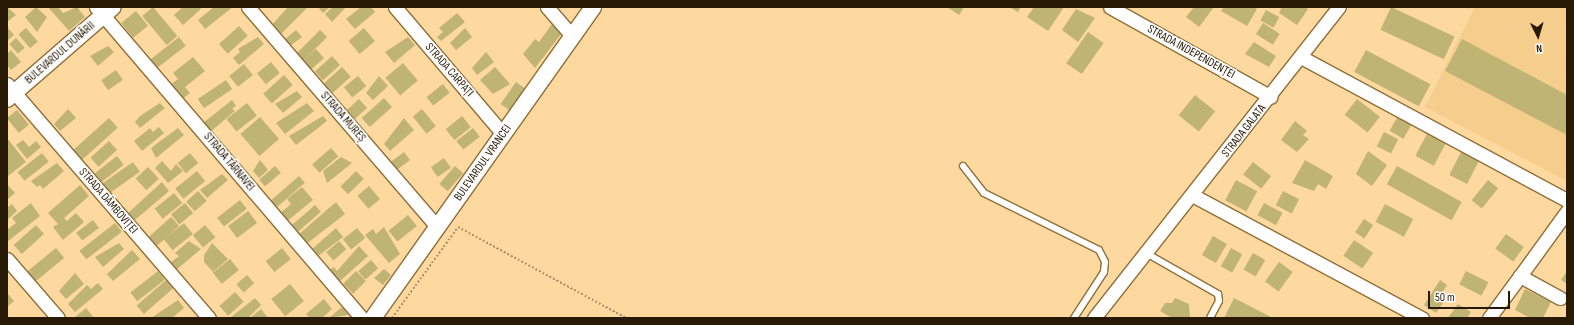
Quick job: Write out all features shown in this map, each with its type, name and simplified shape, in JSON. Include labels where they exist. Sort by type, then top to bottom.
[{"type":"street","name":"STRADA MUREȘ","points":[[248,7],[438,227]]},
{"type":"street","name":"STRADA CARPAȚI","points":[[395,7],[503,134]]},
{"type":"street","points":[[547,7],[572,36]]},
{"type":"street","name":"BULEVARDUL VRANCEI","points":[[373,318],[593,7]]},
{"type":"street","name":"STRADA INDEPENDENȚEI","points":[[1110,7],[1271,97]]},
{"type":"street","name":"STRADA GALATA","points":[[1094,318],[1146,252],[1194,196],[1339,7]]},
{"type":"street","name":"BULEVARDUL DUNĂRII","points":[[9,92],[104,10]]},
{"type":"street","name":"STRADA TÂRNAVEI","points":[[104,10],[362,318]]},
{"type":"street","points":[[1301,57],[1567,200]]},
{"type":"street","name":"STRADA DÂMBOVIȚEI","points":[[9,92],[208,318]]},
{"type":"street","points":[[1194,196],[1422,318]]},
{"type":"street","points":[[1489,318],[1567,211]]},
{"type":"street","points":[[7,259],[58,318]]},
{"type":"street","points":[[1520,276],[1560,298]]},
{"type":"lane","points":[[963,166],[984,193],[1099,250],[1105,262],[1104,272],[1074,318]]},
{"type":"lane","points":[[1146,252],[1218,294],[1220,301],[1210,318]]},
{"type":"path","points":[[392,318],[458,227],[626,318]]},
{"type":"shaded area","points":[[1475,7],[1567,7],[1567,181],[1425,107]]},
{"type":"building","points":[[7,7],[16,15],[7,22]]},
{"type":"building","points":[[36,7],[47,17],[37,32],[25,17]]},
{"type":"building","points":[[48,7],[58,7],[63,13],[77,7],[85,17],[69,31]]},
{"type":"building","points":[[153,7],[177,36],[167,45],[142,16]]},
{"type":"building","points":[[183,7],[199,7],[201,9],[183,25],[174,15]]},
{"type":"building","points":[[214,7],[233,7],[205,29],[198,20]]},
{"type":"building","points":[[288,7],[308,7],[278,37],[270,27]]},
{"type":"building","points":[[318,7],[330,7],[323,13]]},
{"type":"building","points":[[333,7],[346,7],[332,22],[325,14]]},
{"type":"building","points":[[361,7],[371,7],[375,12],[355,29],[346,19]]},
{"type":"building","points":[[947,7],[964,7],[959,15]]},
{"type":"building","points":[[1009,7],[1021,7],[1018,12]]},
{"type":"building","points":[[1034,7],[1064,7],[1048,31],[1027,17]]},
{"type":"building","points":[[1194,7],[1214,7],[1199,27],[1186,17]]},
{"type":"building","points":[[1224,7],[1253,7],[1257,9],[1247,26],[1221,11]]},
{"type":"building","points":[[1282,7],[1305,7],[1308,9],[1297,25],[1279,13]]},
{"type":"building","points":[[1391,7],[1454,37],[1444,59],[1380,30]]},
{"type":"building","points":[[1076,9],[1095,18],[1078,42],[1062,30]]},
{"type":"building","points":[[1266,10],[1279,17],[1274,28],[1260,21]]},
{"type":"building","points":[[136,11],[148,26],[133,38],[121,23]]},
{"type":"building","points":[[457,13],[465,22],[441,41],[437,37],[443,32],[439,28]]},
{"type":"building","points":[[1263,23],[1280,34],[1273,45],[1256,34]]},
{"type":"building","points":[[552,24],[562,33],[535,68],[523,54],[535,39],[539,42]]},
{"type":"building","points":[[239,26],[248,36],[228,54],[219,44]]},
{"type":"building","points":[[7,27],[14,35],[7,41]]},
{"type":"building","points":[[26,28],[38,42],[30,48],[18,35]]},
{"type":"building","points":[[364,28],[375,41],[360,54],[349,41]]},
{"type":"building","points":[[465,28],[472,37],[456,50],[450,43]]},
{"type":"building","points":[[296,30],[302,37],[290,46],[284,40]]},
{"type":"building","points":[[320,30],[327,37],[304,60],[297,53]]},
{"type":"building","points":[[1088,32],[1104,43],[1082,74],[1066,63]]},
{"type":"building","points":[[179,37],[186,46],[157,68],[151,59]]},
{"type":"building","points":[[258,37],[264,44],[239,65],[233,58],[240,52],[238,49]]},
{"type":"building","points":[[408,37],[415,45],[394,63],[385,52]]},
{"type":"building","points":[[16,38],[25,48],[18,54],[9,44]]},
{"type":"building","points":[[1462,39],[1567,95],[1567,135],[1445,71]]},
{"type":"building","points":[[1254,42],[1276,56],[1269,67],[1245,54]]},
{"type":"building","points":[[108,46],[114,52],[98,66],[90,56]]},
{"type":"building","points":[[316,49],[324,58],[309,71],[301,62]]},
{"type":"building","points":[[11,50],[21,62],[11,70],[7,65],[7,54]]},
{"type":"building","points":[[1366,50],[1430,84],[1419,106],[1354,72]]},
{"type":"building","points":[[486,52],[494,62],[477,75],[472,68]]},
{"type":"building","points":[[332,56],[340,65],[323,80],[315,71]]},
{"type":"building","points":[[193,57],[205,71],[185,87],[190,93],[181,100],[169,86],[178,79],[173,73]]},
{"type":"building","points":[[271,62],[280,73],[266,84],[257,73]]},
{"type":"building","points":[[403,63],[418,81],[400,95],[385,78]]},
{"type":"building","points":[[244,64],[253,75],[238,87],[229,76]]},
{"type":"building","points":[[342,67],[351,77],[331,94],[323,84]]},
{"type":"building","points":[[495,67],[510,84],[493,94],[480,80]]},
{"type":"building","points":[[116,70],[123,80],[108,90],[101,80]]},
{"type":"building","points":[[284,75],[293,85],[272,103],[263,94]]},
{"type":"building","points":[[358,76],[366,86],[352,97],[344,87]]},
{"type":"building","points":[[379,76],[388,86],[373,100],[366,93]]},
{"type":"building","points":[[226,80],[232,89],[204,108],[198,99]]},
{"type":"building","points":[[516,82],[526,89],[510,111],[501,104]]},
{"type":"building","points":[[443,84],[450,93],[433,106],[426,97]]},
{"type":"building","points":[[297,91],[302,97],[283,113],[275,104]]},
{"type":"building","points":[[1195,95],[1215,111],[1199,132],[1179,115]]},
{"type":"building","points":[[384,98],[392,107],[370,127],[362,118]]},
{"type":"building","points":[[359,99],[367,108],[354,119],[346,110]]},
{"type":"building","points":[[1357,99],[1380,117],[1368,133],[1345,115]]},
{"type":"building","points":[[232,100],[236,106],[232,109],[235,111],[210,132],[203,123]]},
{"type":"building","points":[[160,103],[165,108],[140,128],[135,122],[140,116]]},
{"type":"building","points":[[247,103],[257,116],[236,132],[227,119]]},
{"type":"building","points":[[307,103],[314,111],[285,134],[276,123]]},
{"type":"building","points":[[68,109],[76,118],[60,131],[54,124]]},
{"type":"building","points":[[422,109],[436,126],[427,134],[413,117]]},
{"type":"building","points":[[17,110],[29,125],[19,133],[7,118]]},
{"type":"building","points":[[323,116],[327,121],[296,145],[289,136]]},
{"type":"building","points":[[462,116],[471,127],[454,140],[446,129]]},
{"type":"building","points":[[1398,116],[1412,124],[1403,139],[1390,131]]},
{"type":"building","points":[[260,117],[279,139],[259,156],[240,134]]},
{"type":"building","points":[[109,118],[118,128],[82,160],[73,150]]},
{"type":"building","points":[[404,118],[414,130],[390,151],[384,144]]},
{"type":"building","points":[[1295,121],[1307,131],[1303,135],[1309,139],[1297,152],[1281,140]]},
{"type":"building","points":[[159,127],[164,133],[142,151],[134,141],[150,128],[153,132]]},
{"type":"building","points":[[178,128],[184,135],[156,158],[151,148]]},
{"type":"building","points":[[473,128],[480,137],[463,150],[456,141]]},
{"type":"building","points":[[1384,132],[1398,139],[1391,154],[1377,146]]},
{"type":"building","points":[[1428,132],[1447,142],[1434,166],[1415,156]]},
{"type":"building","points":[[7,138],[26,162],[8,176],[7,175]]},
{"type":"building","points":[[23,140],[29,147],[36,141],[41,147],[27,159],[16,145]]},
{"type":"building","points":[[109,141],[117,150],[98,167],[90,158]]},
{"type":"building","points":[[331,148],[338,156],[319,173],[312,164]]},
{"type":"building","points":[[1462,150],[1480,159],[1467,184],[1449,175]]},
{"type":"building","points":[[1368,151],[1387,165],[1372,186],[1356,174]]},
{"type":"building","points":[[404,152],[410,160],[396,171],[390,163]]},
{"type":"building","points":[[42,153],[49,162],[24,181],[18,172]]},
{"type":"building","points":[[190,153],[198,163],[186,173],[178,163]]},
{"type":"building","points":[[117,156],[124,165],[102,182],[95,173]]},
{"type":"building","points":[[341,157],[352,163],[327,183],[323,171]]},
{"type":"building","points":[[444,158],[451,168],[438,177],[431,167]]},
{"type":"building","points":[[260,160],[268,170],[259,178],[253,171]]},
{"type":"building","points":[[1305,160],[1333,176],[1326,189],[1318,184],[1314,191],[1292,183]]},
{"type":"building","points":[[162,161],[171,171],[176,164],[183,171],[168,183],[155,168]]},
{"type":"building","points":[[133,162],[140,172],[109,194],[102,184]]},
{"type":"building","points":[[1253,162],[1271,176],[1261,189],[1243,175]]},
{"type":"building","points":[[57,163],[64,171],[43,189],[40,185],[37,187],[31,181]]},
{"type":"building","points":[[275,166],[281,173],[265,187],[259,180]]},
{"type":"building","points":[[455,166],[463,173],[448,191],[439,184]]},
{"type":"building","points":[[1397,166],[1462,202],[1452,220],[1387,184]]},
{"type":"building","points":[[148,167],[159,179],[146,190],[136,179]]},
{"type":"building","points":[[197,171],[205,181],[183,199],[175,189]]},
{"type":"building","points":[[356,171],[364,179],[348,194],[340,187]]},
{"type":"building","points":[[222,174],[228,180],[207,198],[200,190]]},
{"type":"building","points":[[299,176],[305,183],[276,208],[270,201]]},
{"type":"building","points":[[1236,180],[1257,191],[1246,212],[1225,200]]},
{"type":"building","points":[[1488,180],[1498,188],[1482,208],[1472,200]]},
{"type":"building","points":[[162,182],[169,191],[135,220],[128,213]]},
{"type":"building","points":[[7,184],[15,193],[7,200]]},
{"type":"building","points":[[80,185],[89,196],[64,218],[67,221],[76,213],[84,222],[63,240],[53,227],[58,224],[48,213]]},
{"type":"building","points":[[369,186],[380,199],[368,209],[358,196]]},
{"type":"building","points":[[302,187],[313,200],[286,222],[279,214],[291,204],[287,199]]},
{"type":"building","points":[[198,191],[207,201],[195,211],[186,202]]},
{"type":"building","points":[[1283,191],[1299,199],[1292,213],[1276,205]]},
{"type":"building","points":[[174,193],[182,203],[163,219],[155,209]]},
{"type":"building","points":[[240,200],[247,209],[224,227],[217,218]]},
{"type":"building","points":[[336,202],[345,214],[305,245],[298,235]]},
{"type":"building","points":[[31,203],[40,216],[7,242],[7,230],[16,223],[12,218]]},
{"type":"building","points":[[185,203],[193,213],[179,224],[171,214]]},
{"type":"building","points":[[1264,203],[1283,213],[1276,225],[1257,215]]},
{"type":"building","points":[[12,204],[17,211],[7,220],[7,208]]},
{"type":"building","points":[[1385,204],[1413,219],[1404,237],[1376,222]]},
{"type":"building","points":[[315,205],[321,212],[297,233],[291,226]]},
{"type":"building","points":[[248,211],[257,223],[237,238],[228,226]]},
{"type":"building","points":[[408,215],[417,226],[397,242],[389,231]]},
{"type":"building","points":[[171,217],[179,226],[157,246],[149,237]]},
{"type":"building","points":[[1364,219],[1373,225],[1364,238],[1355,232]]},
{"type":"building","points":[[93,220],[99,228],[82,241],[76,233]]},
{"type":"building","points":[[115,223],[122,232],[86,259],[80,251]]},
{"type":"building","points":[[184,223],[193,234],[173,250],[164,239]]},
{"type":"building","points":[[36,225],[44,234],[22,254],[14,245]]},
{"type":"building","points":[[205,225],[215,237],[203,248],[193,235]]},
{"type":"building","points":[[384,227],[400,254],[389,263],[365,235],[373,229],[376,234]]},
{"type":"building","points":[[336,228],[343,237],[318,256],[312,249]]},
{"type":"building","points":[[357,228],[365,238],[351,249],[343,239]]},
{"type":"building","points":[[1506,234],[1524,247],[1513,261],[1495,249]]},
{"type":"building","points":[[1213,236],[1227,244],[1216,263],[1202,255]]},
{"type":"building","points":[[1354,240],[1373,253],[1362,269],[1343,256]]},
{"type":"building","points":[[189,241],[201,249],[176,270],[170,263],[179,256],[175,253]]},
{"type":"building","points":[[339,241],[346,249],[333,260],[326,252]]},
{"type":"building","points":[[119,243],[124,249],[103,267],[95,257]]},
{"type":"building","points":[[212,243],[228,259],[213,272],[204,262],[204,255]]},
{"type":"building","points":[[359,246],[368,256],[340,281],[330,270],[334,267],[337,271]]},
{"type":"building","points":[[56,248],[64,258],[35,282],[26,272]]},
{"type":"building","points":[[282,248],[291,259],[274,272],[266,261]]},
{"type":"building","points":[[1231,248],[1242,254],[1232,273],[1221,266]]},
{"type":"building","points":[[132,250],[140,259],[113,281],[107,274]]},
{"type":"building","points":[[1253,253],[1265,260],[1256,276],[1244,269]]},
{"type":"building","points":[[230,259],[239,270],[222,284],[213,273]]},
{"type":"building","points":[[371,260],[378,268],[365,279],[358,271]]},
{"type":"building","points":[[1279,262],[1293,272],[1279,291],[1265,281]]},
{"type":"building","points":[[384,269],[391,275],[383,285],[374,278]]},
{"type":"building","points":[[158,271],[165,280],[137,301],[130,293]]},
{"type":"building","points":[[356,271],[366,281],[353,294],[343,284]]},
{"type":"building","points":[[1466,271],[1488,282],[1481,296],[1459,284]]},
{"type":"building","points":[[1567,271],[1567,284],[1561,280]]},
{"type":"building","points":[[75,273],[84,284],[66,299],[59,291]]},
{"type":"building","points":[[247,275],[254,283],[244,292],[236,284]]},
{"type":"building","points":[[166,280],[173,288],[144,314],[137,306]]},
{"type":"building","points":[[1440,280],[1447,285],[1442,293],[1448,296],[1436,313],[1424,305]]},
{"type":"building","points":[[98,283],[103,289],[75,312],[68,304],[87,285],[91,289]]},
{"type":"building","points":[[290,284],[304,301],[285,316],[271,299]]},
{"type":"building","points":[[1525,289],[1551,302],[1543,318],[1530,318],[1515,310]]},
{"type":"building","points":[[235,292],[244,302],[228,316],[219,306]]},
{"type":"building","points":[[7,293],[14,301],[7,307]]},
{"type":"building","points":[[255,298],[261,305],[248,318],[230,318]]},
{"type":"building","points":[[1175,298],[1189,304],[1190,318],[1172,318],[1160,311],[1165,303],[1172,303]]},
{"type":"building","points":[[1234,298],[1273,318],[1224,318]]},
{"type":"building","points":[[324,299],[332,309],[322,318],[310,318],[306,314]]},
{"type":"building","points":[[178,300],[184,308],[172,318],[151,318]]},
{"type":"building","points":[[1458,304],[1471,312],[1467,318],[1448,318]]},
{"type":"building","points":[[342,307],[349,315],[329,318]]},
{"type":"building","points":[[86,308],[94,318],[75,317]]},
{"type":"building","points":[[261,309],[268,318],[250,318]]}]
